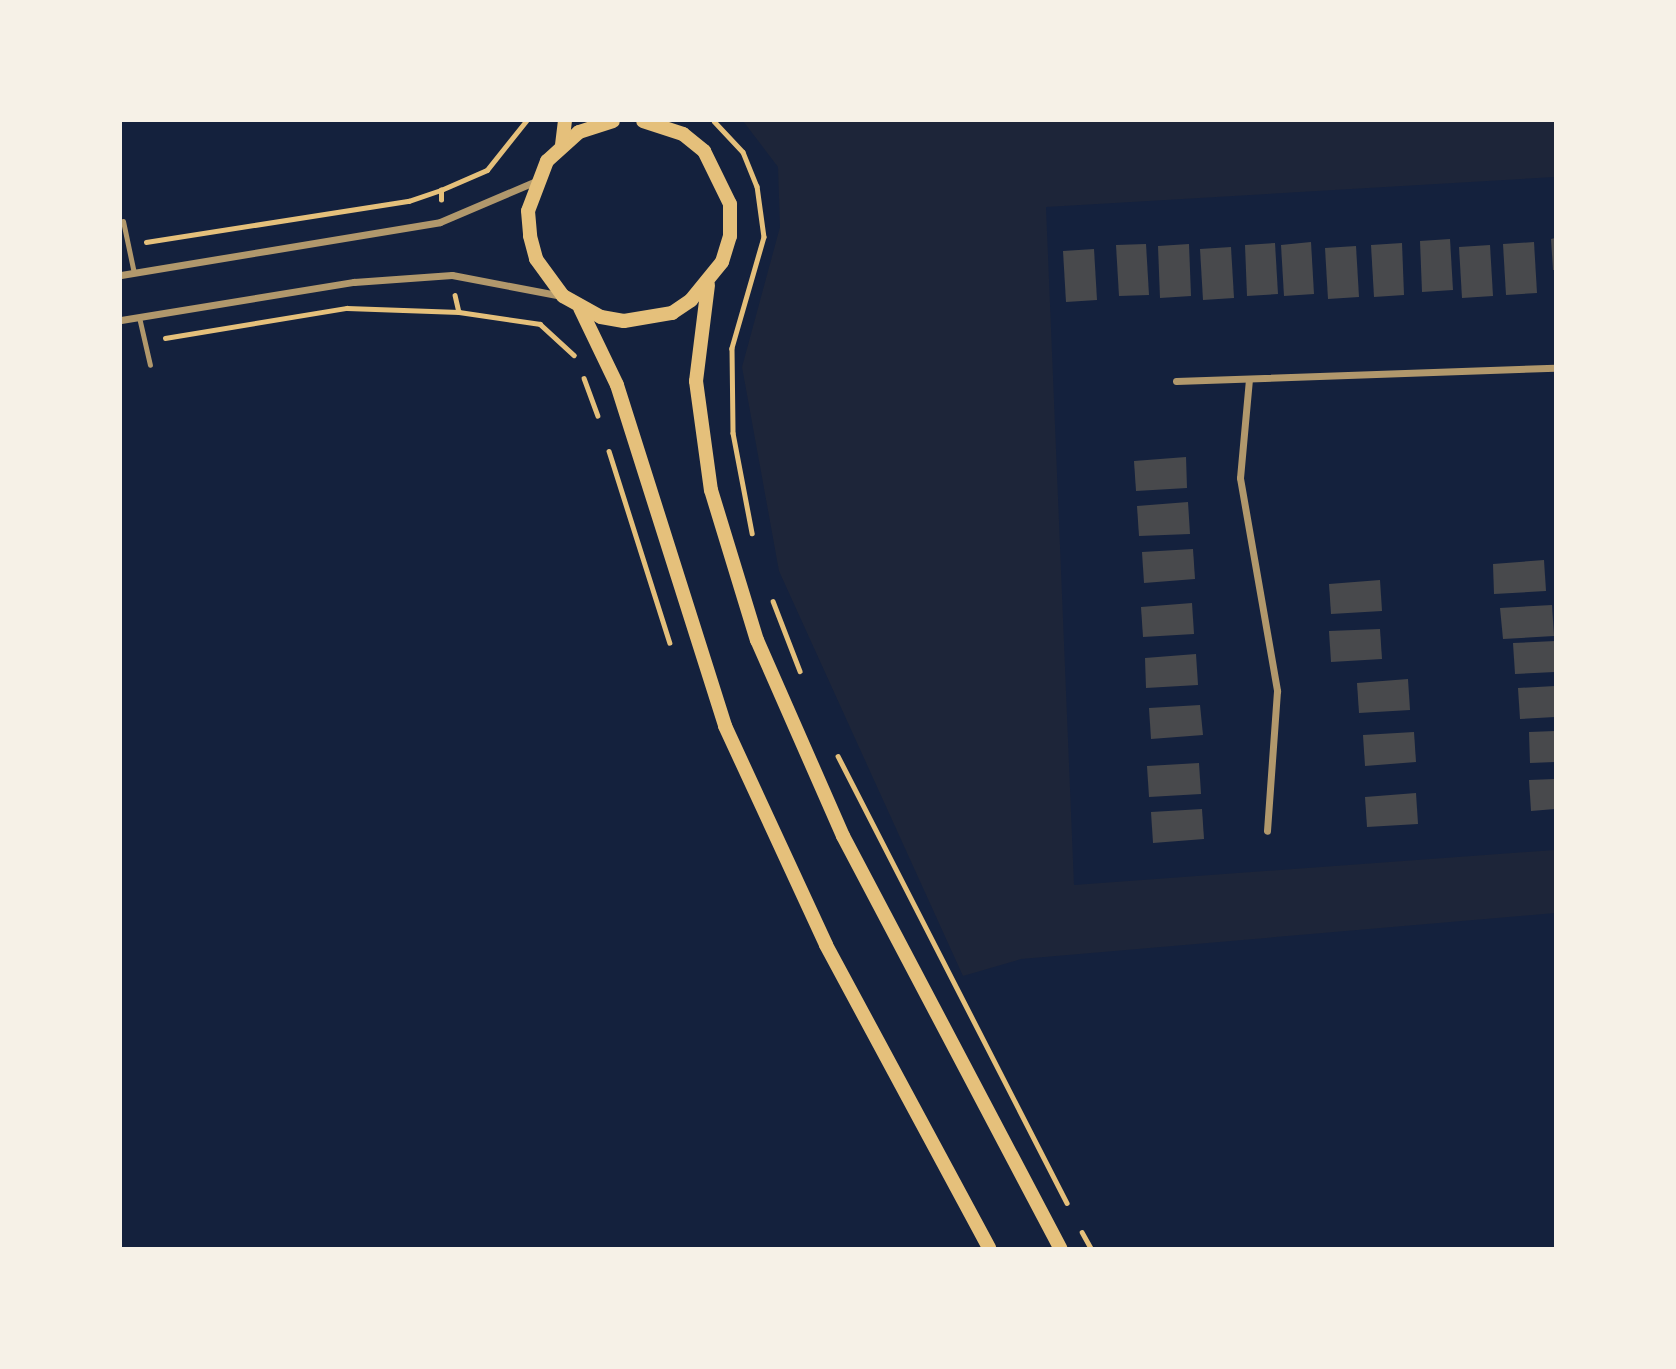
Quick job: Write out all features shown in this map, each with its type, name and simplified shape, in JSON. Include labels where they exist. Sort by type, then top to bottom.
[{"type":"main road","points":[[565,121],[562,145],[536,181],[530,236],[536,259],[563,296],[580,308],[601,317],[648,320],[672,313],[708,285]]},
{"type":"main road","points":[[562,145],[613,121]]},
{"type":"main road","points":[[643,121],[683,134]]},
{"type":"main road","points":[[674,121],[719,173],[730,204],[730,236],[708,285],[696,381],[711,490],[757,640],[843,836],[1059,1248]]},
{"type":"main road","points":[[580,308],[618,385],[725,726],[826,945],[989,1248]]},
{"type":"street","points":[[121,275],[440,222],[536,181]]},
{"type":"street","points":[[121,320],[354,282],[452,275],[563,296]]},
{"type":"street","points":[[1175,381],[1555,368]]},
{"type":"street","points":[[1248,379],[1240,478],[1277,691],[1267,831]]},
{"type":"lane","points":[[123,221],[134,273]]},
{"type":"lane","points":[[139,317],[149,365]]},
{"type":"path","points":[[714,121],[743,152],[757,186],[764,237],[732,348],[733,433],[755,547]]},
{"type":"path","points":[[128,245],[409,201],[441,190]]},
{"type":"path","points":[[145,342],[347,308],[458,312]]},
{"type":"path","points":[[772,597],[805,684]]},
{"type":"path","points":[[832,745],[1072,1211]]},
{"type":"path","points":[[1078,1224],[1091,1248]]},
{"type":"shaded area","points":[[743,121],[1555,121],[1555,177],[1046,207],[1074,885],[1555,850],[1555,913],[1021,959],[963,976],[779,571],[742,367],[780,227],[778,167]]},
{"type":"building","points":[[1555,238],[1555,270],[1553,270],[1551,239]]},
{"type":"building","points":[[1450,239],[1453,290],[1422,292],[1420,241]]},
{"type":"building","points":[[1311,242],[1314,294],[1284,296],[1281,245]]},
{"type":"building","points":[[1534,242],[1537,293],[1506,295],[1503,244]]},
{"type":"building","points":[[1275,243],[1278,294],[1247,296],[1245,245]]},
{"type":"building","points":[[1402,243],[1404,295],[1374,297],[1371,245]]},
{"type":"building","points":[[1146,244],[1149,295],[1119,296],[1116,245]]},
{"type":"building","points":[[1189,244],[1191,296],[1160,298],[1158,246]]},
{"type":"building","points":[[1490,245],[1493,296],[1462,298],[1459,247]]},
{"type":"building","points":[[1356,246],[1359,297],[1328,299],[1325,248]]},
{"type":"building","points":[[1231,247],[1234,298],[1203,300],[1200,249]]},
{"type":"building","points":[[1094,249],[1097,300],[1066,302],[1063,251]]},
{"type":"building","points":[[1186,457],[1187,488],[1136,491],[1134,461]]},
{"type":"building","points":[[1188,502],[1190,534],[1139,536],[1137,506]]},
{"type":"building","points":[[1193,549],[1195,579],[1144,583],[1142,552]]},
{"type":"building","points":[[1544,560],[1546,591],[1494,594],[1493,564]]},
{"type":"building","points":[[1380,580],[1382,611],[1331,614],[1329,584]]},
{"type":"building","points":[[1192,603],[1194,634],[1143,637],[1141,607]]},
{"type":"building","points":[[1552,605],[1554,636],[1503,639],[1500,608]]},
{"type":"building","points":[[1380,629],[1382,659],[1331,662],[1329,631]]},
{"type":"building","points":[[1555,641],[1555,672],[1515,674],[1513,643]]},
{"type":"building","points":[[1196,654],[1198,685],[1146,688],[1145,658]]},
{"type":"building","points":[[1408,679],[1410,710],[1359,713],[1357,683]]},
{"type":"building","points":[[1555,686],[1555,717],[1520,719],[1518,688]]},
{"type":"building","points":[[1200,705],[1203,735],[1151,739],[1149,708]]},
{"type":"building","points":[[1555,731],[1555,762],[1530,763],[1529,732]]},
{"type":"building","points":[[1414,732],[1416,762],[1365,766],[1363,735]]},
{"type":"building","points":[[1199,763],[1201,794],[1149,797],[1147,766]]},
{"type":"building","points":[[1555,779],[1555,809],[1531,811],[1529,780]]},
{"type":"building","points":[[1416,793],[1418,824],[1367,827],[1365,797]]},
{"type":"building","points":[[1202,809],[1204,839],[1153,843],[1151,812]]}]
